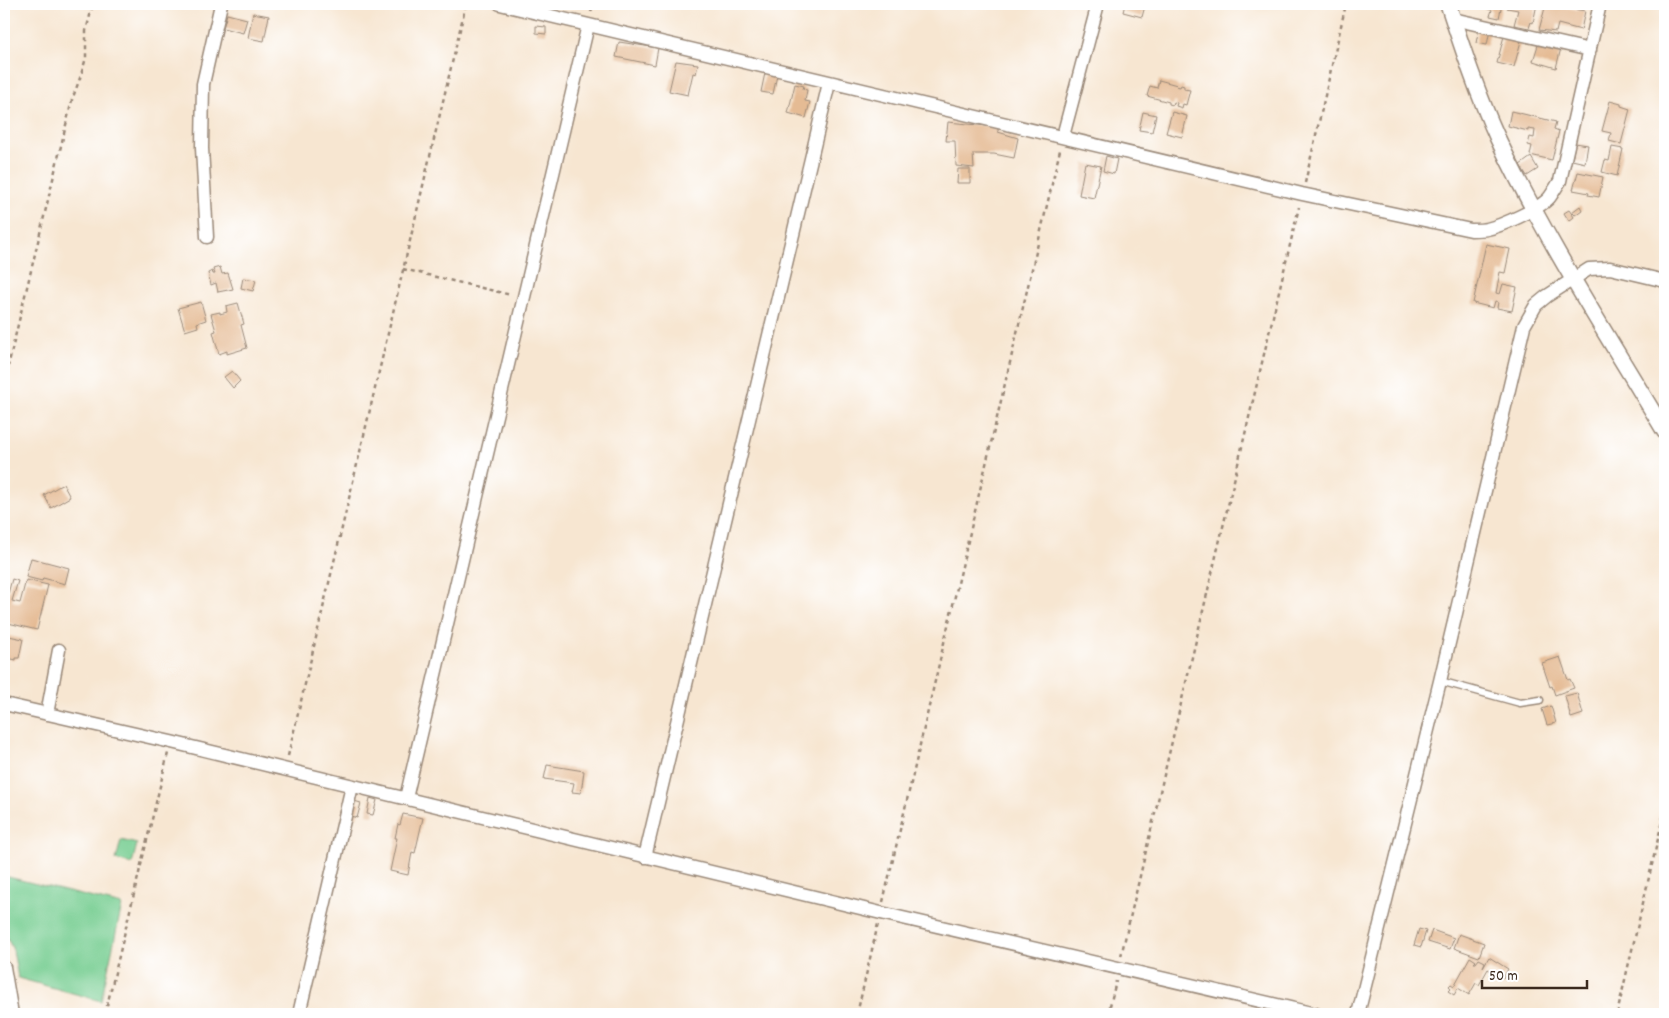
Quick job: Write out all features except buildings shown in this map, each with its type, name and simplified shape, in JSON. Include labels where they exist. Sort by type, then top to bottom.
[{"type":"street","points":[[207,237],[202,148],[204,84],[221,4]]},
{"type":"street","points":[[500,4],[1302,194],[1471,230],[1485,230],[1502,225],[1534,208],[1548,199],[1560,181],[1600,4]]},
{"type":"street","points":[[1063,136],[1098,4]]},
{"type":"street","points":[[1448,4],[1468,68],[1498,138],[1573,278],[1665,432]]},
{"type":"street","points":[[1453,18],[1590,50]]},
{"type":"street","points":[[406,798],[588,25]]},
{"type":"street","points":[[645,857],[829,82]]},
{"type":"street","points":[[1358,1014],[1440,681],[1524,326],[1536,305],[1573,278],[1589,269],[1610,268],[1665,281]]},
{"type":"street","points":[[47,714],[59,650]]},
{"type":"street","points":[[4,704],[406,798],[880,913],[1316,1014]]},
{"type":"street","points":[[299,1014],[352,786]]},
{"type":"street","points":[[4,968],[12,1014]]},
{"type":"lane","points":[[1440,681],[1520,704],[1540,700]]},
{"type":"path","points":[[4,383],[72,100],[86,58],[86,31],[93,4]]},
{"type":"path","points":[[284,770],[466,4]]},
{"type":"path","points":[[1108,1014],[1346,4]]},
{"type":"path","points":[[856,1014],[1063,136]]},
{"type":"path","points":[[403,269],[523,298]]},
{"type":"path","points":[[105,1014],[171,742]]},
{"type":"path","points":[[1617,1014],[1665,809]]},
{"type":"green space","points":[[121,840],[137,844],[132,864],[116,860]]},
{"type":"green space","points":[[4,876],[122,905],[101,1001],[18,978],[13,950],[4,931]]}]
